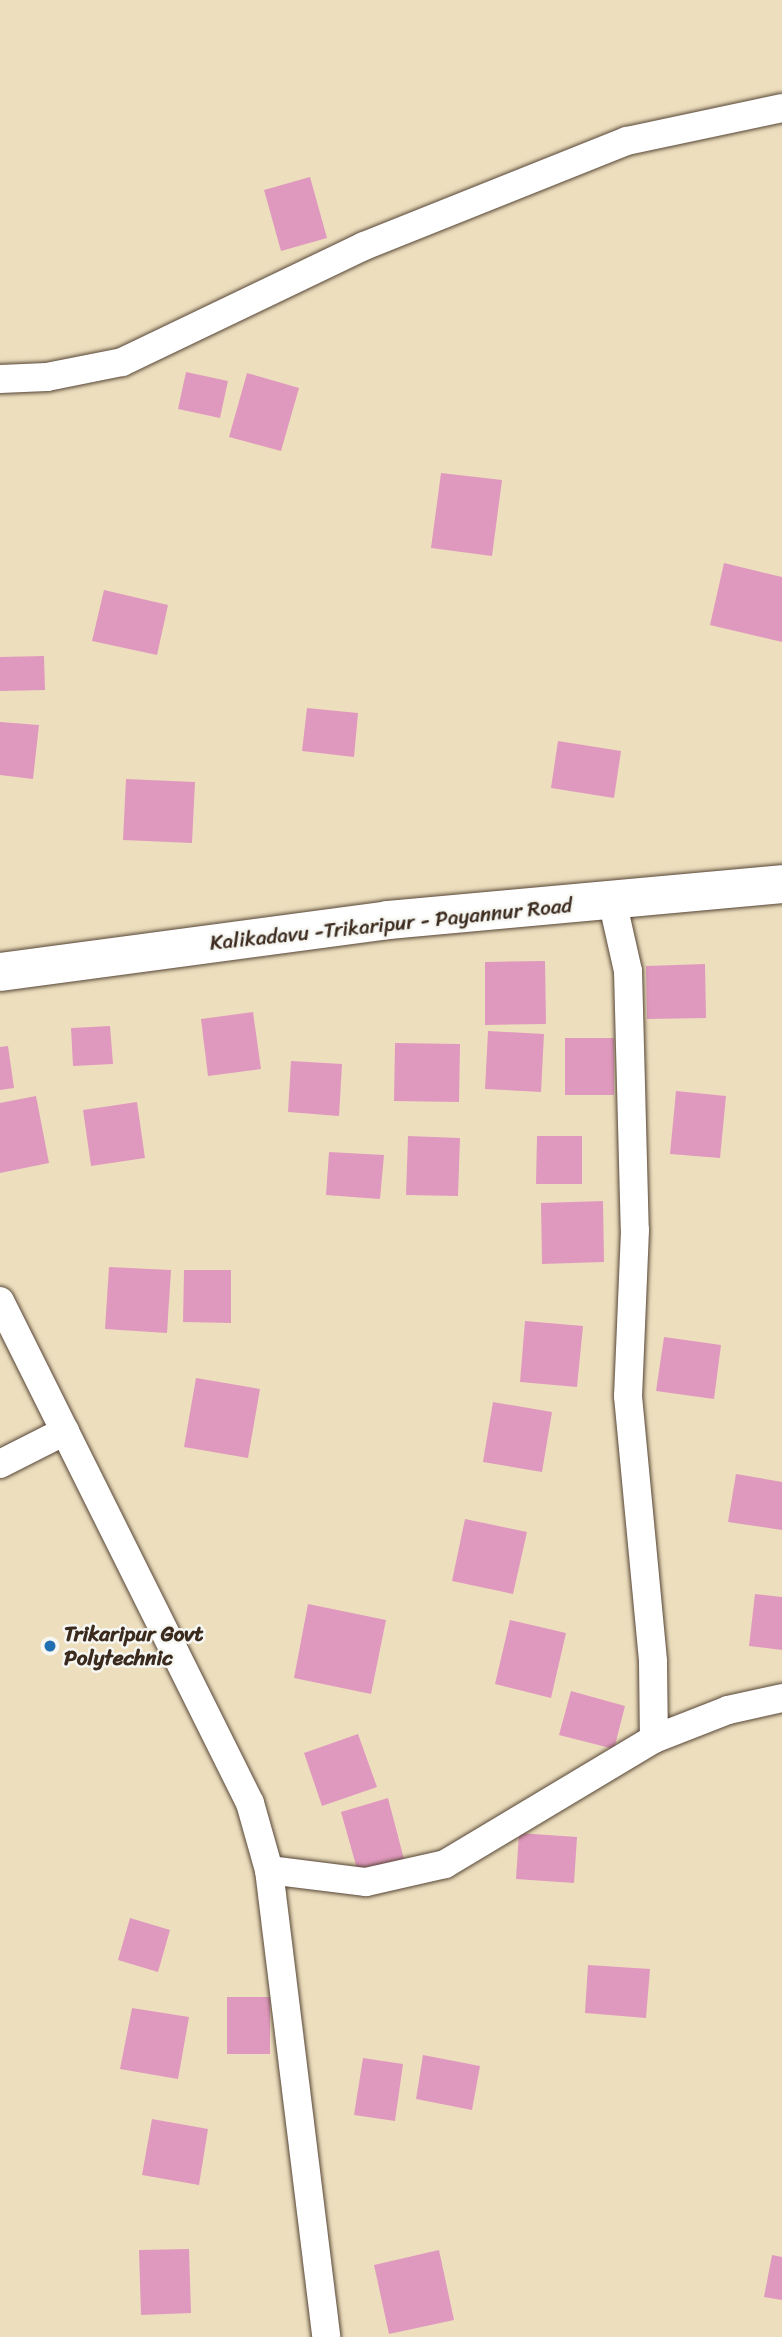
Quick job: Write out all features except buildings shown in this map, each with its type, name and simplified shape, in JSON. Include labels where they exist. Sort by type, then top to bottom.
[{"type":"main road","name":"Kalikadavu -Trikaripur - Payannur Road","points":[[0,972],[388,920],[782,884]]},
{"type":"street","points":[[0,379],[47,377],[122,362],[364,246],[626,141],[782,108]]},
{"type":"street","points":[[612,900],[628,971],[635,1230],[628,1396],[653,1662],[654,1739]]},
{"type":"street","points":[[0,1301],[250,1803],[269,1870],[326,2337]]},
{"type":"street","points":[[0,1464],[65,1431]]},
{"type":"street","points":[[269,1870],[366,1882],[445,1864],[654,1739],[728,1710],[782,1698]]},
{"type":"place","name":"Trikaripur Govt Polytechnic","points":[[50,1646]]}]
